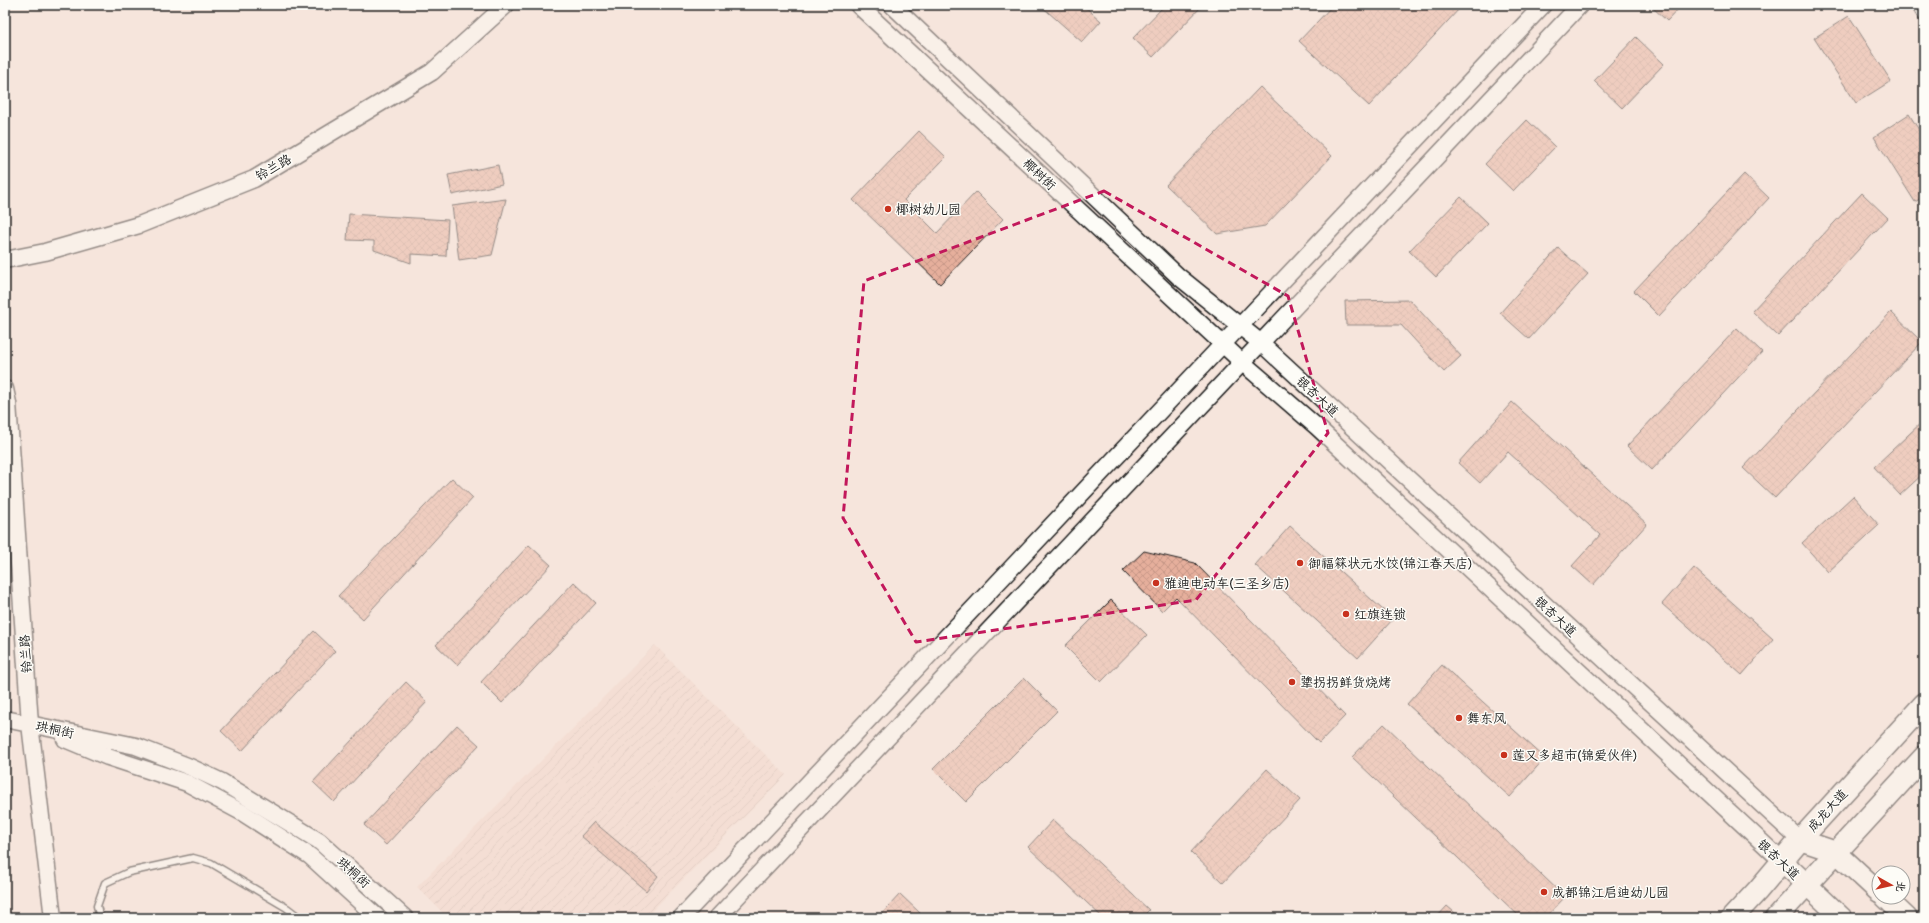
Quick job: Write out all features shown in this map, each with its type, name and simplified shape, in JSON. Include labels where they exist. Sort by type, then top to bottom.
[{"type":"highway","name":"成龙大道","points":[[1732,918],[1800,840],[1924,704]]},
{"type":"highway","points":[[1776,918],[1924,757]]},
{"type":"main road","name":"银杏大道","points":[[1800,840],[1836,852],[1871,885]]},
{"type":"main road","name":"银杏大道","points":[[1782,861],[1842,918]]},
{"type":"main road","points":[[1893,905],[1907,918]]},
{"type":"street","name":"铃兰路","points":[[5,260],[45,252],[139,225],[254,179],[432,72],[506,5]]},
{"type":"street","name":"椰树街","points":[[858,5],[1223,344]]},
{"type":"street","name":"椰树街","points":[[892,5],[1178,276],[1240,326]]},
{"type":"street","points":[[681,918],[1543,5]]},
{"type":"street","points":[[716,918],[1261,344],[1580,5]]},
{"type":"street","points":[[1918,5],[1924,15]]},
{"type":"street","name":"银杏大道","points":[[1240,326],[1800,840]]},
{"type":"street","name":"银杏大道","points":[[1223,344],[1317,427],[1782,861]]},
{"type":"street","name":"铃兰路","points":[[5,389],[9,411],[30,724],[53,918]]},
{"type":"street","points":[[5,719],[30,724]]},
{"type":"street","name":"珙桐街","points":[[30,724],[108,757],[187,784],[243,813],[310,856],[378,918]]},
{"type":"street","name":"珙桐街","points":[[30,724],[136,746],[190,767],[222,782],[319,841],[405,918]]},
{"type":"lane","points":[[100,918],[97,906],[105,883],[129,872],[193,858],[211,863],[287,908],[300,918]]},
{"type":"highlighted area","points":[[1104,191],[1288,296],[1328,433],[1196,600],[916,642],[843,518],[864,281]]},
{"type":"shaded area","points":[[655,645],[786,775],[645,918],[448,918],[417,887]]},
{"type":"building","points":[[1040,5],[1083,5],[1101,21],[1082,42]]},
{"type":"building","points":[[1165,5],[1203,5],[1153,57],[1133,38]]},
{"type":"building","points":[[1333,5],[1457,5],[1460,8],[1369,106],[1299,41]]},
{"type":"building","points":[[1650,5],[1682,5],[1667,21]]},
{"type":"building","points":[[1849,16],[1891,81],[1856,103],[1814,38]]},
{"type":"building","points":[[1636,37],[1664,64],[1622,108],[1594,81]]},
{"type":"building","points":[[1260,87],[1332,156],[1265,226],[1217,234],[1166,185]]},
{"type":"building","points":[[1909,114],[1924,138],[1924,196],[1915,202],[1874,137]]},
{"type":"building","points":[[1527,120],[1555,147],[1513,191],[1485,164]]},
{"type":"building","name":"椰树幼儿园","points":[[919,131],[946,157],[904,200],[937,233],[976,192],[1003,219],[940,284],[853,200]]},
{"type":"building","points":[[498,165],[502,184],[452,195],[448,175]]},
{"type":"building","points":[[1744,174],[1769,198],[1659,316],[1634,291]]},
{"type":"building","points":[[1862,193],[1888,218],[1778,336],[1752,311]]},
{"type":"building","points":[[1461,197],[1488,223],[1436,277],[1409,251]]},
{"type":"building","points":[[506,199],[492,255],[459,260],[452,206]]},
{"type":"building","points":[[349,214],[448,220],[446,256],[411,254],[411,263],[374,250],[374,241],[347,240]]},
{"type":"building","points":[[1558,248],[1588,274],[1529,339],[1500,313]]},
{"type":"building","points":[[1410,300],[1461,356],[1444,372],[1401,325],[1346,325],[1345,301]]},
{"type":"building","points":[[1891,312],[1922,342],[1775,498],[1743,468]]},
{"type":"building","points":[[1737,328],[1762,352],[1652,470],[1627,446]]},
{"type":"building","points":[[1512,402],[1647,524],[1593,585],[1572,566],[1600,535],[1508,452],[1480,483],[1458,463]]},
{"type":"building","points":[[1924,420],[1924,473],[1900,495],[1874,467]]},
{"type":"building","points":[[452,478],[473,498],[363,619],[338,596]]},
{"type":"building","points":[[1853,496],[1879,525],[1828,572],[1802,543]]},
{"type":"building","points":[[1290,526],[1393,619],[1358,658],[1255,565]]},
{"type":"building","points":[[529,545],[551,565],[457,665],[436,645]]},
{"type":"building","points":[[1144,551],[1195,563],[1345,716],[1319,743],[1176,597],[1162,611],[1123,571]]},
{"type":"building","points":[[1694,568],[1773,639],[1742,675],[1662,604]]},
{"type":"building","points":[[574,582],[596,603],[502,703],[481,682]]},
{"type":"building","points":[[1111,600],[1147,635],[1101,682],[1065,646]]},
{"type":"building","points":[[314,631],[335,651],[242,751],[221,731]]},
{"type":"building","points":[[1442,665],[1545,758],[1510,797],[1407,704]]},
{"type":"building","points":[[1024,678],[1057,711],[966,802],[933,769]]},
{"type":"building","points":[[406,682],[427,702],[334,802],[313,782]]},
{"type":"building","points":[[1384,724],[1565,897],[1545,918],[1521,918],[1352,757]]},
{"type":"building","points":[[457,725],[479,745],[386,845],[364,825]]},
{"type":"building","points":[[1267,769],[1300,800],[1223,883],[1191,852]]},
{"type":"building","points":[[1053,820],[1149,910],[1141,918],[1103,918],[1028,847]]},
{"type":"building","points":[[594,822],[658,876],[646,891],[581,836]]},
{"type":"building","points":[[900,894],[920,913],[915,918],[878,918]]},
{"type":"building","points":[[1447,906],[1461,918],[1436,918]]},
{"type":"place","name":"椰树幼儿园","points":[[888,209]]},
{"type":"place","name":"御福箖状元水饺(锦江春天店)","points":[[1300,563]]},
{"type":"place","name":"雅迪电动车(三圣乡店)","points":[[1156,583]]},
{"type":"place","name":"红旗连锁","points":[[1346,614]]},
{"type":"place","name":"犟拐拐鲜货烧烤","points":[[1292,682]]},
{"type":"place","name":"舞东风","points":[[1459,718]]},
{"type":"place","name":"莲又多超市(锦爱伙伴)","points":[[1504,755]]},
{"type":"place","name":"成都锦江启迪幼儿园","points":[[1544,892]]}]
